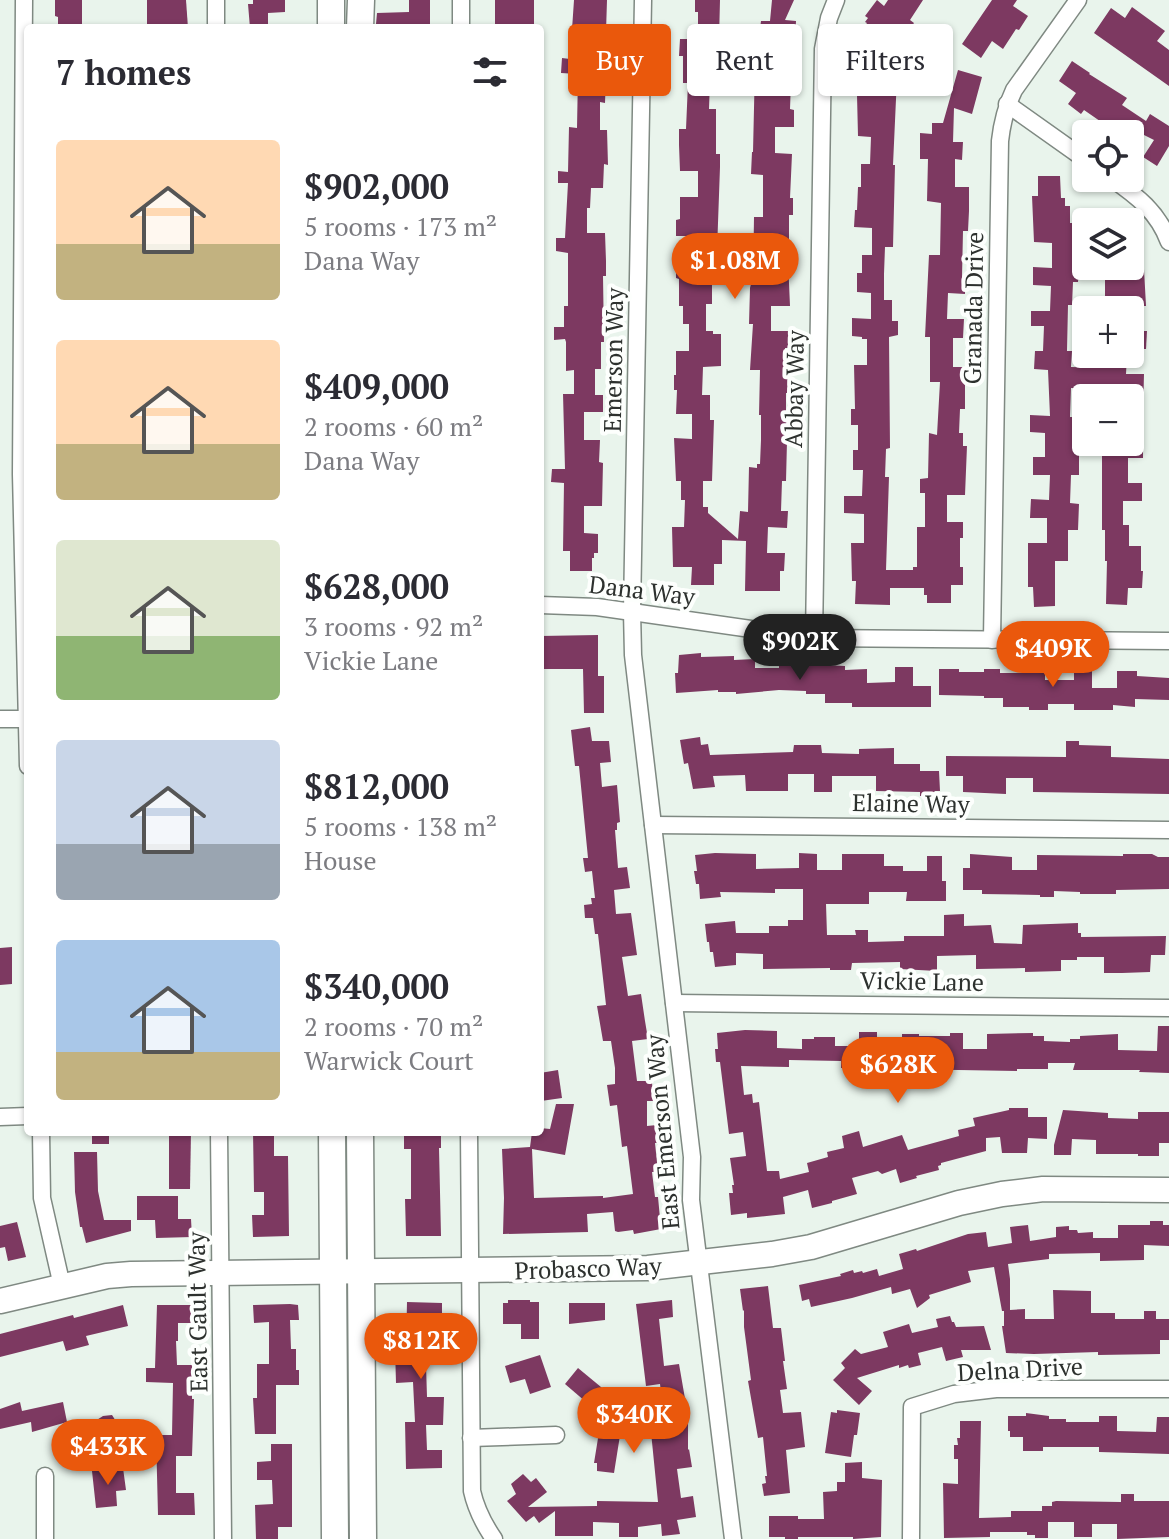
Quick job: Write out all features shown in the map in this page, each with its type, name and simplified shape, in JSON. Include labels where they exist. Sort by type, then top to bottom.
[{"type":"main road","points":[[331,0],[331,24]]},
{"type":"main road","points":[[360,24],[361,0]]},
{"type":"main road","points":[[332,1136],[335,1539]]},
{"type":"main road","points":[[360,1136],[363,1539]]},
{"type":"street","points":[[24,0],[21,474],[24,596]]},
{"type":"street","points":[[216,0],[216,24]]},
{"type":"street","points":[[461,0],[461,24]]},
{"type":"street","name":"Emerson Way","points":[[641,720],[633,655],[632,611],[643,0]]},
{"type":"street","name":"Abbay Way","points":[[814,638],[823,49],[836,0]]},
{"type":"street","name":"Granada Drive","points":[[992,640],[1002,124],[1014,90],[1078,0]]},
{"type":"street","points":[[1007,104],[1072,150]]},
{"type":"street","points":[[1131,192],[1153,213],[1169,242]]},
{"type":"street","name":"Dana Way","points":[[544,605],[632,611],[814,638],[1169,641]]},
{"type":"street","points":[[0,719],[24,719]]},
{"type":"street","name":"East Emerson Way","points":[[641,720],[692,1157],[691,1200],[733,1539]]},
{"type":"street","name":"Elaine Way","points":[[653,825],[1169,830]]},
{"type":"street","name":"Vickie Lane","points":[[674,1003],[1169,1008]]},
{"type":"street","points":[[0,1117],[24,1116]]},
{"type":"street","points":[[41,1136],[42,1198],[62,1286]]},
{"type":"street","name":"East Gault Way","points":[[219,1136],[223,1539]]},
{"type":"street","points":[[469,1136],[472,1491],[483,1524],[494,1539]]},
{"type":"street","name":"Probasco Way","points":[[0,1301],[107,1276],[648,1268],[811,1247],[959,1203],[1002,1194],[1043,1189],[1169,1190]]},
{"type":"street","name":"Delna Drive","points":[[911,1539],[912,1407],[954,1394],[996,1389],[1169,1389]]},
{"type":"street","points":[[471,1438],[556,1435]]},
{"type":"street","points":[[45,1476],[45,1539]]},
{"type":"building","points":[[55,0],[82,0],[82,24],[58,24],[58,17],[55,16]]},
{"type":"building","points":[[147,0],[186,0],[188,24],[147,24]]},
{"type":"building","points":[[253,0],[285,0],[285,12],[268,13],[268,24],[250,24],[248,4],[253,4]]},
{"type":"building","points":[[409,0],[430,0],[430,24],[376,24],[377,13],[409,12]]},
{"type":"building","points":[[495,0],[534,0],[534,24],[495,24]]},
{"type":"building","points":[[574,0],[607,0],[606,24],[572,24]]},
{"type":"building","points":[[695,0],[720,0],[719,24],[698,24],[698,12],[695,12]]},
{"type":"building","points":[[772,0],[794,0],[785,20],[796,21],[796,24],[761,24],[761,21],[770,21]]},
{"type":"building","points":[[877,0],[884,6],[888,0],[923,0],[910,20],[913,24],[866,24],[868,18],[865,16]]},
{"type":"building","points":[[992,0],[1017,0],[1013,6],[1028,16],[1003,49],[992,41],[981,58],[962,44]]},
{"type":"building","points":[[1132,7],[1165,31],[1157,41],[1169,50],[1169,86],[1094,33],[1111,8],[1125,18]]},
{"type":"building","points":[[680,39],[687,39],[687,83],[683,83]]},
{"type":"building","points":[[562,58],[568,59],[568,73],[561,73]]},
{"type":"building","points":[[1072,61],[1127,98],[1122,105],[1146,121],[1150,114],[1169,126],[1169,146],[1157,166],[1144,158],[1154,140],[1144,135],[1144,120],[1098,120],[1084,110],[1081,114],[1068,104],[1076,93],[1059,81]]},
{"type":"building","points":[[958,70],[982,77],[972,114],[954,108],[953,142],[963,142],[962,160],[955,159],[955,187],[969,187],[969,211],[968,231],[963,231],[962,278],[965,278],[965,294],[948,293],[947,319],[964,319],[963,338],[953,338],[953,367],[965,367],[965,409],[960,409],[959,433],[963,433],[963,446],[967,446],[965,495],[947,495],[947,522],[963,522],[960,567],[963,567],[963,585],[951,585],[951,603],[927,603],[924,588],[890,588],[890,605],[855,604],[856,581],[852,581],[851,543],[864,543],[864,514],[844,513],[844,496],[862,496],[863,470],[853,470],[853,450],[858,450],[858,425],[851,425],[851,409],[855,409],[854,365],[867,365],[867,339],[852,336],[852,318],[871,319],[871,293],[857,292],[857,273],[862,273],[862,255],[872,255],[872,228],[854,227],[858,187],[861,187],[861,164],[870,164],[871,137],[858,136],[857,96],[896,96],[893,247],[885,247],[884,274],[884,300],[892,300],[892,321],[898,321],[898,335],[889,337],[890,448],[886,449],[885,477],[889,477],[886,570],[913,570],[917,567],[917,527],[925,527],[925,493],[920,493],[920,479],[928,478],[929,433],[937,435],[940,382],[930,382],[930,337],[925,337],[929,255],[940,255],[941,203],[927,201],[928,159],[920,159],[920,133],[932,134],[932,123],[943,123]]},
{"type":"building","points":[[578,96],[605,96],[605,103],[600,102],[600,130],[607,130],[608,165],[604,164],[603,188],[591,188],[590,208],[587,208],[587,233],[605,233],[606,261],[606,276],[603,276],[604,342],[601,342],[601,369],[595,369],[595,395],[603,395],[603,412],[584,412],[584,440],[600,440],[599,462],[603,463],[602,506],[584,506],[584,533],[598,534],[598,553],[594,553],[592,558],[592,571],[570,571],[570,551],[563,551],[564,483],[551,482],[552,469],[565,469],[563,394],[574,394],[574,370],[566,371],[566,342],[565,339],[554,340],[554,327],[564,327],[564,306],[568,306],[568,253],[556,251],[556,238],[565,238],[568,183],[558,183],[558,171],[568,172],[569,127],[577,128]]},
{"type":"building","points":[[687,96],[709,96],[709,109],[716,109],[716,154],[720,154],[720,167],[716,279],[712,279],[712,304],[706,304],[706,331],[721,334],[721,366],[703,367],[702,395],[710,395],[710,420],[714,420],[712,481],[703,481],[703,507],[708,507],[708,513],[738,539],[740,511],[748,512],[749,467],[757,468],[760,464],[761,440],[760,370],[750,370],[753,324],[749,324],[754,217],[763,217],[763,175],[751,174],[754,96],[790,96],[790,109],[794,110],[794,127],[775,127],[775,153],[792,154],[790,198],[793,198],[793,215],[789,215],[790,306],[771,306],[771,331],[789,331],[789,348],[785,348],[785,376],[790,376],[789,393],[786,393],[786,422],[789,422],[781,511],[788,511],[787,528],[768,527],[767,553],[785,553],[784,571],[780,571],[780,591],[745,591],[746,541],[722,540],[722,564],[714,564],[714,585],[691,585],[692,567],[673,567],[672,527],[684,527],[685,500],[681,500],[681,481],[676,481],[674,438],[692,439],[692,414],[676,414],[677,390],[674,390],[676,351],[689,351],[689,324],[683,324],[683,306],[679,306],[676,261],[696,262],[696,236],[676,236],[680,197],[698,197],[698,171],[680,171],[679,129],[686,129]]},
{"type":"building","points":[[1038,176],[1060,176],[1061,198],[1065,198],[1065,206],[1070,206],[1072,223],[1072,280],[1078,280],[1073,282],[1072,305],[1068,305],[1067,351],[1072,351],[1071,367],[1126,368],[1126,374],[1144,374],[1144,384],[1072,384],[1072,456],[1079,456],[1079,475],[1071,475],[1070,503],[1079,504],[1078,530],[1068,530],[1068,561],[1055,561],[1055,606],[1034,607],[1033,587],[1028,587],[1028,543],[1047,543],[1047,518],[1030,518],[1031,499],[1049,500],[1050,475],[1033,475],[1033,457],[1045,457],[1045,433],[1030,432],[1030,415],[1050,416],[1048,370],[1034,369],[1035,351],[1043,351],[1044,326],[1031,326],[1031,311],[1050,311],[1051,286],[1033,285],[1033,267],[1052,268],[1052,243],[1034,242],[1032,196],[1038,196]]},
{"type":"building","points":[[1144,269],[1146,306],[1144,296],[1105,296],[1105,280],[1144,280]]},
{"type":"building","points":[[1144,331],[1147,331],[1144,349]]},
{"type":"building","points":[[1102,456],[1143,456],[1128,458],[1128,483],[1142,483],[1142,501],[1123,501],[1123,525],[1129,525],[1129,546],[1141,546],[1143,571],[1142,588],[1128,588],[1127,605],[1106,604],[1107,561],[1105,530],[1102,530]]},
{"type":"building","points":[[598,635],[598,676],[604,676],[604,713],[584,713],[583,669],[544,669],[544,636]]},
{"type":"building","points":[[701,653],[701,657],[755,659],[755,668],[799,664],[845,666],[845,670],[867,669],[867,683],[895,682],[895,667],[913,667],[913,686],[931,686],[931,707],[852,707],[852,703],[825,703],[825,694],[806,694],[806,691],[676,693],[675,673],[678,673],[679,655]]},
{"type":"building","points":[[1029,668],[1045,668],[1045,680],[1074,680],[1074,670],[1092,670],[1092,688],[1117,688],[1117,671],[1137,671],[1137,676],[1169,678],[1169,700],[1135,699],[1135,707],[1113,705],[1113,710],[1074,710],[1074,704],[1048,704],[1048,710],[1029,710],[1029,707],[1003,707],[1003,698],[939,695],[939,669],[984,672],[984,669],[1000,669],[1000,673],[1029,673]]},
{"type":"building","points":[[590,727],[592,741],[609,741],[611,762],[600,763],[602,787],[617,785],[620,822],[615,830],[618,868],[627,867],[630,888],[614,890],[616,914],[631,913],[637,955],[622,957],[628,996],[641,994],[648,1039],[632,1041],[637,1081],[652,1081],[653,1101],[647,1101],[647,1126],[657,1125],[658,1172],[652,1172],[661,1229],[634,1234],[633,1230],[615,1231],[613,1212],[587,1214],[588,1232],[503,1234],[502,1149],[530,1147],[531,1136],[544,1136],[544,1128],[550,1129],[556,1104],[574,1104],[565,1155],[532,1149],[534,1198],[603,1198],[633,1194],[627,1146],[622,1147],[617,1105],[610,1106],[607,1085],[615,1084],[615,1068],[611,1041],[603,1041],[597,1006],[606,1005],[598,934],[595,934],[593,918],[585,918],[584,905],[592,904],[591,898],[595,898],[592,871],[585,872],[583,858],[588,858],[579,766],[575,766],[571,730]]},
{"type":"building","points":[[700,737],[701,745],[708,744],[710,755],[793,752],[794,745],[821,745],[822,753],[859,754],[859,749],[894,748],[894,764],[920,764],[920,771],[939,771],[940,791],[930,796],[920,796],[920,792],[876,791],[876,776],[832,776],[832,792],[814,792],[814,774],[788,774],[788,791],[746,791],[745,775],[713,776],[715,787],[693,789],[680,740]]},
{"type":"building","points":[[1066,741],[1079,741],[1079,745],[1111,746],[1111,757],[1169,759],[1169,794],[1033,792],[1033,778],[1006,778],[1006,794],[963,792],[963,776],[946,776],[946,756],[1066,757]]},
{"type":"building","points":[[799,853],[817,854],[817,870],[842,870],[842,854],[884,854],[884,866],[903,866],[903,871],[927,871],[927,856],[942,856],[946,901],[906,901],[907,892],[869,892],[869,904],[826,904],[827,935],[856,935],[855,930],[868,930],[868,942],[904,941],[904,936],[944,936],[944,915],[964,914],[964,926],[991,925],[994,943],[1022,944],[1023,925],[1078,923],[1081,937],[1166,936],[1165,955],[1151,955],[1150,972],[1122,973],[1104,973],[1104,957],[1061,960],[1061,971],[976,969],[976,955],[937,956],[937,971],[900,969],[900,962],[852,963],[851,970],[763,969],[763,954],[736,953],[736,965],[715,967],[705,924],[735,921],[736,933],[769,933],[769,926],[788,926],[788,920],[803,920],[803,889],[775,889],[775,893],[720,892],[721,897],[700,899],[694,871],[697,871],[695,855],[756,854],[756,869],[799,868]]},
{"type":"building","points":[[970,854],[1012,857],[1012,870],[1037,870],[1037,855],[1152,854],[1169,857],[1169,889],[1116,890],[1116,894],[1054,891],[1054,897],[982,894],[982,890],[963,890],[963,868],[970,868]]},
{"type":"building","points":[[12,947],[12,984],[0,985],[0,948]]},
{"type":"building","points":[[1158,1026],[1169,1026],[1169,1073],[1073,1070],[1075,1063],[1048,1063],[1048,1069],[1017,1071],[841,1068],[841,1061],[789,1060],[789,1067],[741,1066],[744,1095],[752,1094],[753,1103],[759,1102],[767,1171],[779,1171],[780,1179],[809,1172],[807,1163],[828,1157],[827,1152],[844,1148],[842,1136],[859,1131],[863,1147],[902,1135],[908,1150],[959,1136],[958,1130],[975,1126],[973,1118],[1009,1108],[1028,1108],[1028,1117],[1047,1117],[1047,1139],[1028,1138],[1027,1153],[1002,1153],[1000,1137],[986,1138],[986,1151],[941,1163],[939,1170],[917,1178],[900,1183],[896,1169],[882,1174],[878,1171],[852,1178],[857,1194],[832,1203],[812,1208],[808,1190],[783,1197],[785,1214],[747,1218],[747,1213],[731,1215],[729,1193],[733,1193],[734,1185],[730,1158],[746,1156],[743,1132],[729,1134],[720,1062],[716,1062],[717,1033],[777,1031],[777,1048],[802,1049],[802,1039],[814,1037],[835,1037],[835,1046],[859,1046],[859,1032],[877,1032],[877,1049],[902,1049],[902,1034],[950,1036],[950,1033],[963,1033],[963,1049],[987,1049],[987,1034],[1033,1033],[1033,1036],[1044,1036],[1044,1041],[1070,1042],[1070,1039],[1080,1039],[1080,1036],[1118,1034],[1118,1050],[1157,1051]]},
{"type":"building","points":[[558,1070],[562,1098],[544,1101],[544,1072]]},
{"type":"building","points":[[1063,1110],[1108,1113],[1108,1118],[1138,1119],[1138,1112],[1169,1112],[1169,1143],[1159,1143],[1159,1156],[1138,1156],[1096,1154],[1096,1140],[1072,1139],[1071,1155],[1054,1155]]},
{"type":"building","points":[[92,1136],[109,1136],[109,1144],[92,1144]]},
{"type":"building","points":[[169,1136],[191,1136],[190,1189],[169,1189]]},
{"type":"building","points":[[253,1136],[274,1136],[274,1156],[288,1156],[289,1236],[253,1237],[252,1215],[264,1215],[264,1192],[254,1192]]},
{"type":"building","points":[[404,1136],[441,1136],[441,1236],[406,1236],[405,1199],[411,1199],[411,1149],[404,1149]]},
{"type":"building","points":[[74,1152],[97,1152],[98,1191],[104,1220],[131,1220],[131,1231],[86,1243],[80,1227],[75,1192]]},
{"type":"building","points":[[137,1196],[178,1196],[178,1219],[191,1219],[192,1237],[156,1238],[155,1220],[137,1220]]},
{"type":"building","points":[[1150,1221],[1163,1221],[1163,1225],[1169,1225],[1169,1246],[1144,1245],[1144,1260],[1100,1261],[1100,1253],[1049,1254],[1049,1259],[1008,1264],[1010,1310],[1025,1309],[1025,1319],[1054,1319],[1053,1290],[1091,1291],[1091,1313],[1115,1313],[1115,1319],[1144,1319],[1144,1311],[1156,1311],[1156,1319],[1169,1319],[1169,1340],[1160,1340],[1160,1354],[1006,1353],[1002,1326],[1004,1311],[994,1267],[968,1271],[971,1282],[929,1295],[930,1298],[917,1308],[910,1289],[892,1294],[891,1287],[811,1307],[809,1299],[802,1301],[799,1285],[841,1276],[853,1270],[854,1273],[863,1273],[877,1269],[879,1276],[903,1269],[899,1254],[968,1234],[986,1232],[988,1247],[1012,1243],[1010,1227],[1028,1225],[1030,1241],[1056,1237],[1056,1227],[1069,1226],[1069,1230],[1077,1230],[1078,1233],[1093,1232],[1093,1238],[1118,1238],[1118,1225],[1150,1225]]},
{"type":"building","points":[[17,1222],[26,1257],[8,1261],[5,1247],[0,1248],[0,1226]]},
{"type":"building","points":[[768,1286],[773,1328],[781,1328],[785,1361],[787,1389],[780,1390],[783,1413],[801,1412],[805,1447],[786,1450],[790,1493],[764,1496],[762,1484],[766,1483],[767,1476],[763,1437],[758,1438],[748,1381],[751,1380],[740,1289]]},
{"type":"building","points":[[508,1300],[539,1302],[539,1339],[521,1339],[521,1324],[503,1324],[503,1303],[508,1303]]},
{"type":"building","points":[[672,1300],[673,1317],[659,1319],[664,1366],[679,1364],[688,1416],[688,1450],[692,1467],[677,1469],[681,1498],[693,1496],[696,1517],[677,1520],[680,1534],[662,1536],[661,1524],[638,1527],[638,1537],[619,1537],[619,1523],[593,1522],[593,1536],[555,1536],[555,1511],[539,1523],[534,1516],[526,1522],[507,1501],[516,1494],[511,1484],[523,1474],[531,1482],[536,1478],[547,1492],[528,1507],[597,1506],[597,1501],[658,1502],[651,1432],[666,1431],[660,1384],[646,1386],[636,1304]]},
{"type":"building","points":[[407,1302],[442,1303],[441,1364],[426,1365],[427,1397],[444,1397],[443,1425],[426,1425],[427,1450],[442,1450],[442,1468],[406,1469],[405,1422],[415,1422],[413,1382],[396,1383],[395,1348],[406,1348]]},
{"type":"building","points":[[569,1303],[605,1303],[605,1320],[569,1324]]},
{"type":"building","points":[[123,1305],[128,1326],[86,1336],[89,1345],[66,1351],[63,1341],[0,1357],[0,1334]]},
{"type":"building","points":[[157,1305],[193,1305],[193,1323],[178,1323],[176,1341],[177,1365],[192,1365],[194,1399],[192,1456],[176,1456],[176,1493],[194,1493],[195,1515],[158,1515],[156,1435],[172,1435],[173,1383],[146,1382],[146,1368],[155,1368]]},
{"type":"building","points":[[253,1305],[298,1305],[299,1320],[290,1320],[291,1349],[296,1349],[299,1385],[276,1385],[276,1434],[255,1434],[253,1398],[257,1398],[257,1364],[269,1364],[269,1322],[254,1323]]},
{"type":"building","points":[[950,1316],[956,1327],[984,1326],[991,1350],[961,1350],[963,1357],[946,1361],[942,1347],[918,1353],[921,1365],[899,1368],[899,1365],[857,1378],[872,1391],[859,1405],[833,1380],[845,1368],[841,1363],[855,1349],[861,1354],[888,1347],[883,1332],[909,1324],[912,1333],[938,1327],[936,1319]]},
{"type":"building","points":[[540,1355],[551,1387],[530,1394],[525,1379],[510,1383],[505,1366]]},
{"type":"building","points":[[578,1368],[607,1392],[593,1408],[565,1384]]},
{"type":"building","points":[[20,1402],[22,1411],[63,1402],[67,1422],[32,1432],[31,1422],[0,1429],[0,1409]]},
{"type":"building","points":[[837,1410],[860,1413],[851,1457],[825,1453],[831,1412],[837,1413]]},
{"type":"building","points":[[1026,1413],[1049,1416],[1049,1419],[1066,1419],[1066,1422],[1099,1422],[1099,1416],[1117,1416],[1117,1431],[1156,1432],[1157,1417],[1169,1417],[1169,1454],[1099,1452],[1099,1447],[1043,1447],[1043,1451],[1023,1451],[1023,1437],[1010,1437],[1008,1416],[1026,1416]]},
{"type":"building","points":[[112,1415],[128,1440],[94,1465],[82,1447],[96,1436],[89,1425],[103,1416]]},
{"type":"building","points":[[960,1421],[981,1421],[979,1518],[1011,1517],[1011,1511],[1042,1511],[1042,1506],[1052,1506],[1052,1502],[1056,1501],[1121,1502],[1121,1494],[1134,1494],[1134,1501],[1169,1501],[1169,1537],[1117,1539],[1117,1524],[1092,1524],[1092,1537],[1074,1537],[1074,1522],[1048,1522],[1048,1538],[1035,1538],[1027,1532],[990,1532],[990,1537],[944,1538],[943,1483],[958,1484],[958,1459],[954,1459],[954,1445],[958,1445],[957,1438],[960,1438]]},
{"type":"building","points":[[600,1426],[621,1429],[614,1473],[597,1471],[597,1463],[594,1463]]},
{"type":"building","points":[[271,1444],[292,1444],[292,1527],[278,1527],[278,1539],[256,1539],[255,1505],[273,1504],[272,1480],[257,1480],[257,1462],[271,1461]]},
{"type":"building","points":[[862,1462],[862,1478],[882,1480],[881,1537],[769,1537],[769,1516],[824,1519],[823,1492],[837,1491],[837,1482],[845,1482],[845,1463]]},
{"type":"building","points":[[123,1468],[126,1490],[116,1491],[117,1506],[96,1508],[92,1471]]}]
